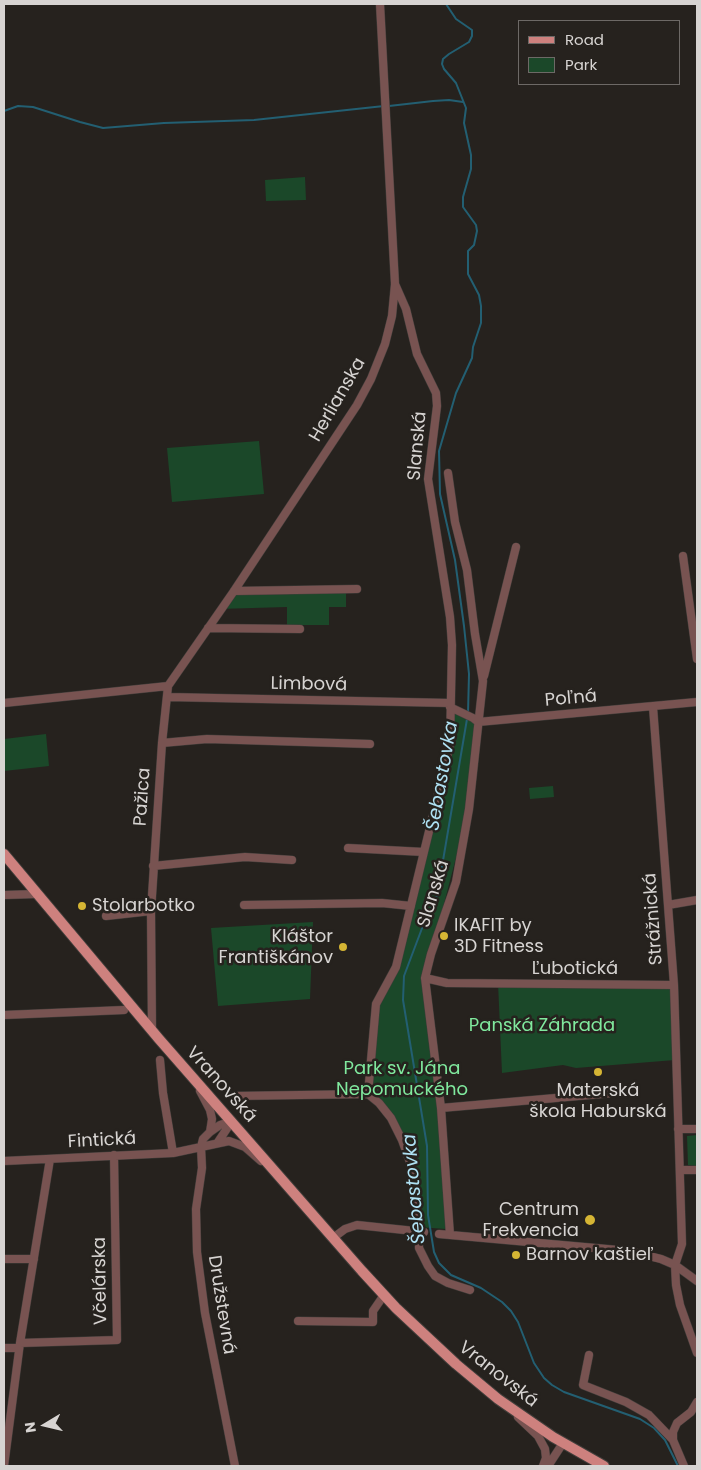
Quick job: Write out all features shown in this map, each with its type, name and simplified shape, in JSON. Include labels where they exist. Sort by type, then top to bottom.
[{"type":"main road","name":"Vranovská","points":[[4,854],[152,1031],[384,1295],[435,1345],[498,1399],[563,1443],[604,1466]]},
{"type":"street","name":"Herlianska","points":[[168,686],[234,591],[357,405],[375,370],[385,344],[392,314],[395,284],[380,4]]},
{"type":"street","name":"Slanská","points":[[368,1094],[376,1004],[396,967],[450,745],[453,707],[450,618],[428,479],[437,406],[436,393],[417,354],[406,313],[395,284]]},
{"type":"street","points":[[392,314],[406,313]]},
{"type":"street","name":"Slanská","points":[[448,473],[455,522],[467,570],[483,681],[476,720],[469,809],[456,882],[431,954],[426,978],[441,1108],[450,1235]]},
{"type":"street","points":[[483,681],[516,547]]},
{"type":"street","points":[[684,556],[697,659]]},
{"type":"street","points":[[234,591],[357,589]]},
{"type":"street","points":[[208,628],[300,629]]},
{"type":"street","points":[[477,647],[492,646]]},
{"type":"street","points":[[4,703],[168,686]]},
{"type":"street","name":"Pažica","points":[[152,1031],[151,911],[153,864],[168,686]]},
{"type":"street","name":"Limbová","points":[[168,697],[453,707]]},
{"type":"street","name":"Poľná","points":[[453,707],[476,720],[697,702]]},
{"type":"street","name":"Strážnická","points":[[653,707],[674,985],[682,1244],[675,1265],[678,1296],[697,1353]]},
{"type":"street","points":[[162,742],[207,740],[370,744]]},
{"type":"street","name":"Slanská","points":[[348,848],[424,852]]},
{"type":"street","points":[[153,864],[246,853]]},
{"type":"street","points":[[153,864],[245,857],[292,860]]},
{"type":"street","points":[[4,895],[36,894]]},
{"type":"street","points":[[244,905],[259,900],[382,903],[411,906]]},
{"type":"street","points":[[668,905],[697,900]]},
{"type":"street","points":[[106,916],[151,911]]},
{"type":"street","name":"Ľubotická","points":[[426,978],[446,983],[674,985]]},
{"type":"street","points":[[4,1015],[124,1010]]},
{"type":"street","points":[[160,1060],[163,1093],[173,1153]]},
{"type":"street","points":[[188,1072],[210,1110],[212,1119],[210,1132]]},
{"type":"street","points":[[441,1108],[613,1092]]},
{"type":"street","points":[[233,1096],[368,1094],[379,1103],[391,1118],[402,1140],[411,1165],[421,1232],[420,1248],[428,1266],[435,1276],[448,1283],[470,1290]]},
{"type":"street","points":[[200,1147],[210,1132],[232,1121]]},
{"type":"street","points":[[218,1142],[232,1121]]},
{"type":"street","points":[[678,1129],[697,1128]]},
{"type":"street","name":"Fintická","points":[[4,1162],[173,1153],[229,1141],[245,1147],[274,1172]]},
{"type":"street","name":"Družstevná","points":[[200,1147],[202,1168],[196,1209],[197,1252],[205,1314],[235,1466]]},
{"type":"street","name":"Včelárska","points":[[19,1345],[117,1340],[114,1155]]},
{"type":"street","points":[[4,1466],[7,1423],[50,1159]]},
{"type":"street","points":[[680,1170],[697,1170]]},
{"type":"street","points":[[333,1238],[344,1229],[357,1225],[421,1232]]},
{"type":"street","points":[[439,1234],[616,1250],[651,1256],[675,1265],[697,1281]]},
{"type":"street","points":[[4,1259],[34,1259]]},
{"type":"street","points":[[298,1321],[373,1322],[373,1311],[384,1295]]},
{"type":"street","points":[[4,1348],[19,1345]]},
{"type":"street","points":[[589,1355],[583,1385],[626,1402],[649,1415],[673,1440],[684,1466]]},
{"type":"street","points":[[498,1399],[538,1436],[545,1449],[546,1458],[543,1466]]},
{"type":"street","points":[[673,1440],[673,1432],[677,1423],[691,1412],[697,1402]]},
{"type":"street","points":[[548,1466],[563,1443]]},
{"type":"green space","points":[[305,177],[306,200],[266,201],[265,180]]},
{"type":"green space","points":[[259,441],[264,494],[172,502],[167,448]]},
{"type":"green space","points":[[229,593],[346,593],[346,607],[329,607],[329,625],[287,625],[287,607],[218,609]]},
{"type":"green space","name":"Park sv. Jána Nepomuckého","points":[[451,708],[477,721],[463,831],[425,976],[440,1106],[446,1229],[418,1227],[418,1216],[403,1142],[392,1121],[366,1093],[374,1016],[396,967],[443,773]]},
{"type":"green space","points":[[46,734],[49,766],[4,771],[4,739]]},
{"type":"green space","points":[[553,786],[554,797],[530,799],[529,788]]},
{"type":"green space","points":[[313,922],[310,999],[218,1006],[211,928]]},
{"type":"green space","name":"Panská Záhrada","points":[[498,983],[674,985],[675,1060],[576,1068],[563,1065],[502,1073]]},
{"type":"green space","points":[[697,1135],[697,1166],[688,1165],[687,1136]]},
{"type":"waterway","name":"Šebastovka","points":[[446,4],[456,19],[472,30],[469,42],[449,54],[443,59],[442,64],[456,83],[466,108],[464,123],[471,155],[471,169],[463,197],[463,207],[476,225],[477,231],[474,245],[468,251],[468,274],[479,295],[481,306],[481,323],[473,347],[472,358],[456,393],[439,451],[440,494],[455,560],[464,626],[469,674],[468,714]]},
{"type":"waterway","points":[[389,106],[449,100],[463,102]]},
{"type":"waterway","points":[[4,111],[18,106],[33,107],[103,128],[164,123],[254,120],[384,106]]},
{"type":"waterway","name":"Šebastovka","points":[[467,719],[437,896],[424,923],[404,976],[403,1000],[427,1146],[428,1215],[434,1252],[439,1263],[451,1275],[481,1288],[502,1302],[511,1311],[518,1322],[534,1363],[544,1378],[564,1392],[640,1419],[654,1428],[665,1440],[678,1466]]},
{"type":"place","name":"Stolarbotko","points":[[82,906]]},
{"type":"place","name":"IKAFIT by 3D Fitness","points":[[444,936]]},
{"type":"place","name":"Kláštor Františkánov","points":[[343,947]]},
{"type":"place","name":"Materská škola Haburská","points":[[598,1072]]},
{"type":"place","name":"Centrum Frekvencia","points":[[590,1220]]},
{"type":"place","name":"Barnov kaštieľ","points":[[516,1255]]}]
